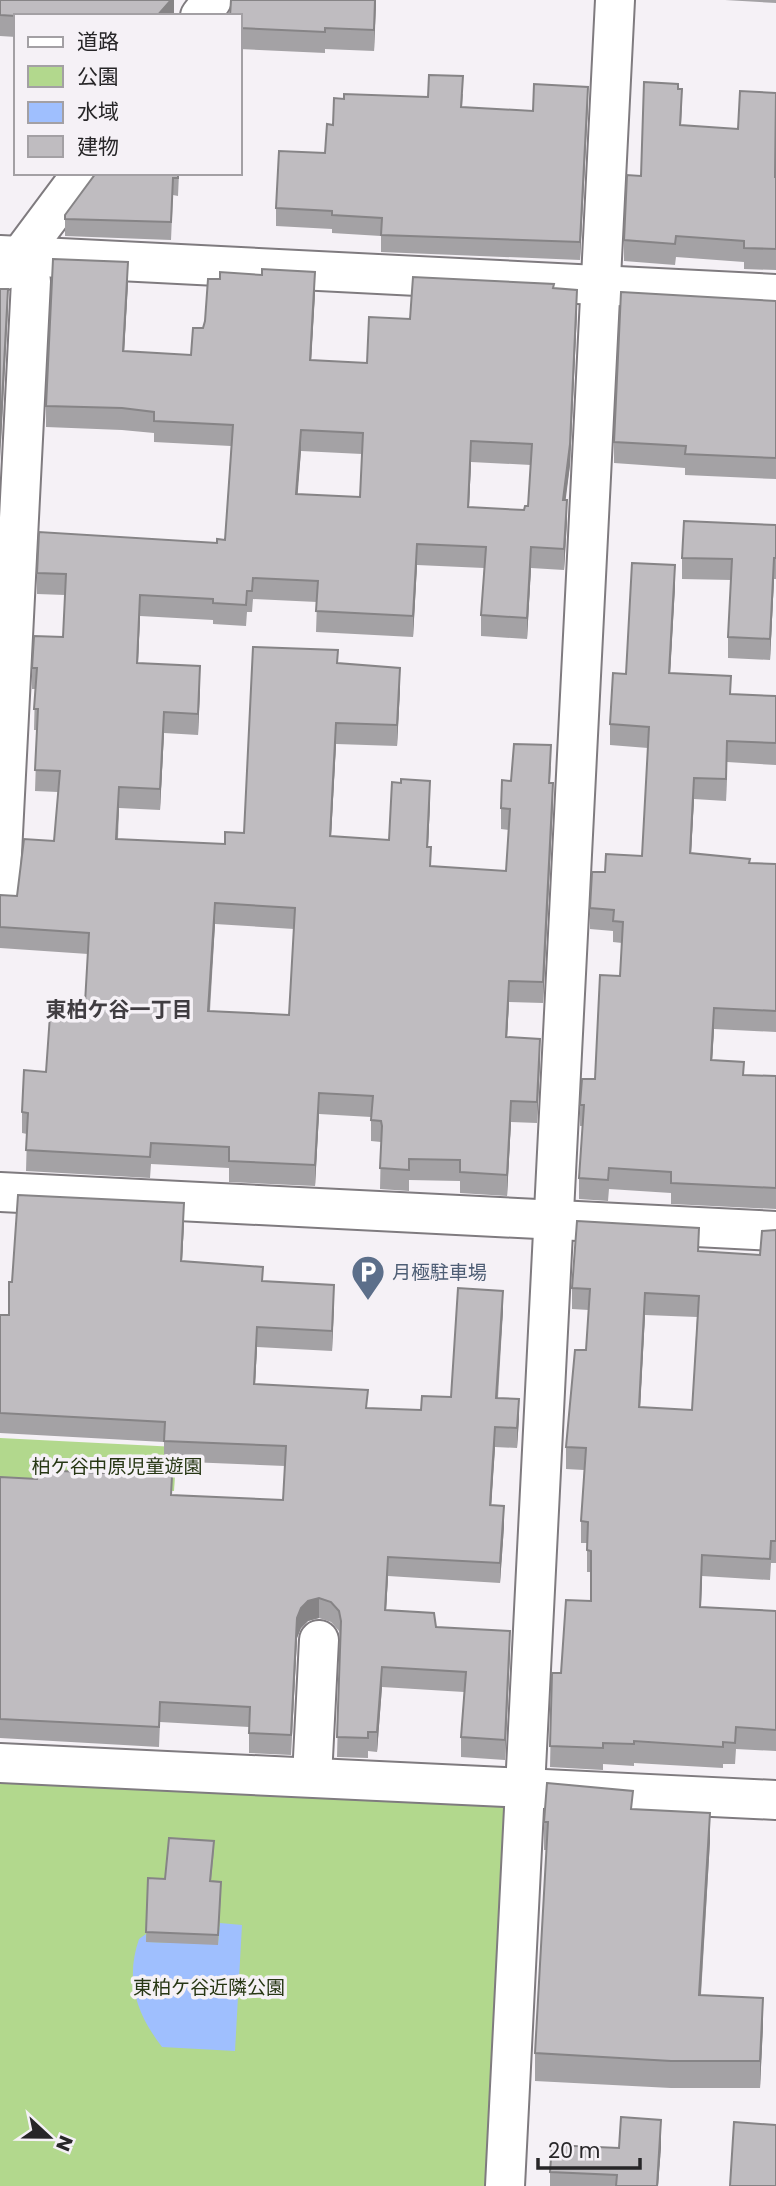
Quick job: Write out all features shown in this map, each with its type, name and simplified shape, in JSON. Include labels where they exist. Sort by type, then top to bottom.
[{"type":"street","points":[[505,2186],[615,0]]},
{"type":"street","points":[[7,262],[80,175]]},
{"type":"street","points":[[7,262],[601,284],[776,294]]},
{"type":"street","points":[[0,893],[31,281],[7,262]]},
{"type":"street","points":[[0,1192],[776,1231]]},
{"type":"street","points":[[312,1777],[319,1640]]},
{"type":"street","points":[[0,1763],[776,1800]]},
{"type":"green space","name":"柏ケ谷中原児童遊園","points":[[0,1438],[177,1447],[174,1491],[0,1481]]},
{"type":"green space","name":"東柏ケ谷近隣公園","points":[[0,1775],[510,1804],[490,2186],[0,2186]]},
{"type":"water","points":[[220,1923],[242,1925],[235,2051],[162,2047],[145,2022],[133,1982],[139,1939],[146,1934],[146,1942],[218,1944]]},
{"type":"building","points":[[0,0],[171,0],[159,14],[0,15]]},
{"type":"building","points":[[231,0],[375,0],[374,30],[325,28],[325,32],[242,28],[242,14],[230,14]]},
{"type":"building","points":[[429,75],[463,76],[461,107],[533,111],[534,84],[588,87],[580,242],[381,235],[382,218],[332,215],[332,211],[276,208],[279,151],[325,153],[327,124],[333,125],[334,98],[344,99],[344,94],[428,97]]},
{"type":"building","points":[[644,82],[678,84],[678,89],[682,89],[680,125],[738,129],[740,91],[776,93],[776,249],[744,248],[744,241],[676,236],[675,244],[624,240],[627,175],[641,176]]},
{"type":"building","points":[[95,175],[178,175],[178,178],[173,178],[171,222],[65,219],[65,215]]},
{"type":"building","points":[[53,259],[128,262],[123,351],[191,355],[193,328],[203,328],[205,321],[208,279],[220,279],[220,272],[262,275],[262,269],[315,272],[310,360],[367,363],[369,317],[410,319],[413,277],[554,284],[553,288],[577,290],[570,444],[563,500],[567,500],[564,549],[531,547],[527,618],[481,615],[486,547],[417,544],[413,616],[316,611],[318,581],[253,578],[252,591],[247,591],[246,605],[213,603],[213,599],[140,595],[137,663],[200,666],[198,714],[164,712],[160,789],[119,787],[116,839],[225,844],[225,832],[244,833],[253,647],[338,650],[337,663],[400,668],[397,725],[336,723],[330,836],[389,840],[392,782],[401,783],[401,779],[430,781],[427,847],[431,847],[430,866],[506,871],[510,809],[501,808],[502,780],[511,781],[514,744],[551,745],[549,783],[553,783],[543,982],[509,981],[506,1037],[540,1039],[537,1102],[511,1101],[507,1175],[460,1172],[460,1160],[409,1159],[409,1170],[380,1168],[382,1126],[381,1121],[371,1120],[373,1096],[319,1093],[315,1165],[229,1161],[229,1147],[151,1143],[150,1157],[26,1150],[28,1113],[22,1112],[24,1070],[46,1072],[51,1001],[85,1003],[89,933],[0,927],[0,895],[17,896],[24,839],[54,841],[60,771],[35,770],[38,709],[34,709],[37,668],[32,668],[34,636],[63,637],[66,574],[37,573],[39,532],[217,543],[217,539],[225,540],[233,425],[154,421],[154,412],[122,408],[46,406]],"holes":[[[301,430],[363,433],[360,497],[296,494]],[[471,441],[532,444],[528,506],[525,506],[524,510],[468,507]],[[215,903],[295,908],[289,1015],[208,1011]]]},
{"type":"building","points":[[0,289],[8,289],[0,440]]},
{"type":"building","points":[[621,292],[776,301],[776,458],[685,454],[686,446],[614,442]]},
{"type":"building","points":[[684,521],[776,525],[770,639],[728,637],[732,559],[682,558]]},
{"type":"building","points":[[632,563],[675,565],[669,673],[731,676],[730,694],[776,696],[776,743],[727,741],[726,779],[694,778],[690,853],[750,859],[749,863],[776,864],[776,1011],[714,1008],[711,1060],[744,1062],[743,1075],[776,1076],[776,1188],[671,1183],[671,1172],[609,1168],[608,1180],[579,1178],[584,1105],[580,1105],[582,1079],[595,1079],[600,975],[620,976],[623,922],[613,921],[614,910],[590,908],[592,872],[605,872],[606,854],[642,856],[649,727],[610,724],[613,673],[626,674]]},
{"type":"building","points":[[18,1195],[184,1203],[181,1261],[263,1267],[262,1281],[334,1285],[332,1331],[257,1327],[254,1384],[368,1390],[366,1408],[421,1410],[422,1396],[451,1397],[458,1288],[503,1291],[496,1398],[519,1399],[517,1428],[495,1427],[490,1505],[504,1506],[500,1563],[388,1557],[385,1610],[434,1613],[436,1627],[510,1631],[505,1740],[461,1737],[466,1672],[382,1667],[377,1732],[368,1732],[368,1738],[337,1737],[341,1621],[339,1611],[331,1602],[319,1598],[308,1601],[297,1618],[291,1735],[249,1733],[250,1707],[160,1702],[159,1727],[0,1719],[0,1477],[37,1479],[38,1470],[172,1476],[171,1495],[283,1500],[286,1446],[164,1441],[165,1422],[0,1413],[0,1315],[9,1315],[9,1282],[12,1282]]},
{"type":"building","points":[[577,1221],[699,1228],[698,1251],[760,1255],[762,1231],[776,1230],[776,1541],[771,1541],[770,1559],[702,1555],[700,1607],[776,1611],[776,1730],[736,1727],[735,1743],[723,1742],[723,1747],[634,1741],[634,1744],[603,1743],[603,1748],[550,1746],[552,1673],[561,1673],[566,1600],[591,1601],[588,1522],[581,1521],[586,1448],[566,1447],[575,1350],[586,1350],[590,1289],[572,1288]],"holes":[[[645,1293],[699,1296],[692,1410],[639,1407]]]},
{"type":"building","points":[[547,1783],[633,1791],[631,1809],[710,1813],[699,1995],[763,1998],[760,2061],[671,2061],[535,2053],[548,1822],[544,1822]]},
{"type":"building","points":[[169,1838],[214,1841],[210,1881],[221,1882],[218,1935],[146,1932],[148,1878],[165,1879]]},
{"type":"building","points":[[621,2117],[661,2120],[657,2186],[616,2186],[617,2175],[550,2172],[552,2145],[619,2148]]},
{"type":"building","points":[[734,2122],[776,2125],[776,2186],[730,2186]]},
{"type":"place","name":"月極駐車場","points":[[368,1302]]},
{"type":"district","name":"東柏ケ谷一丁目","points":[[119,1009]]}]
